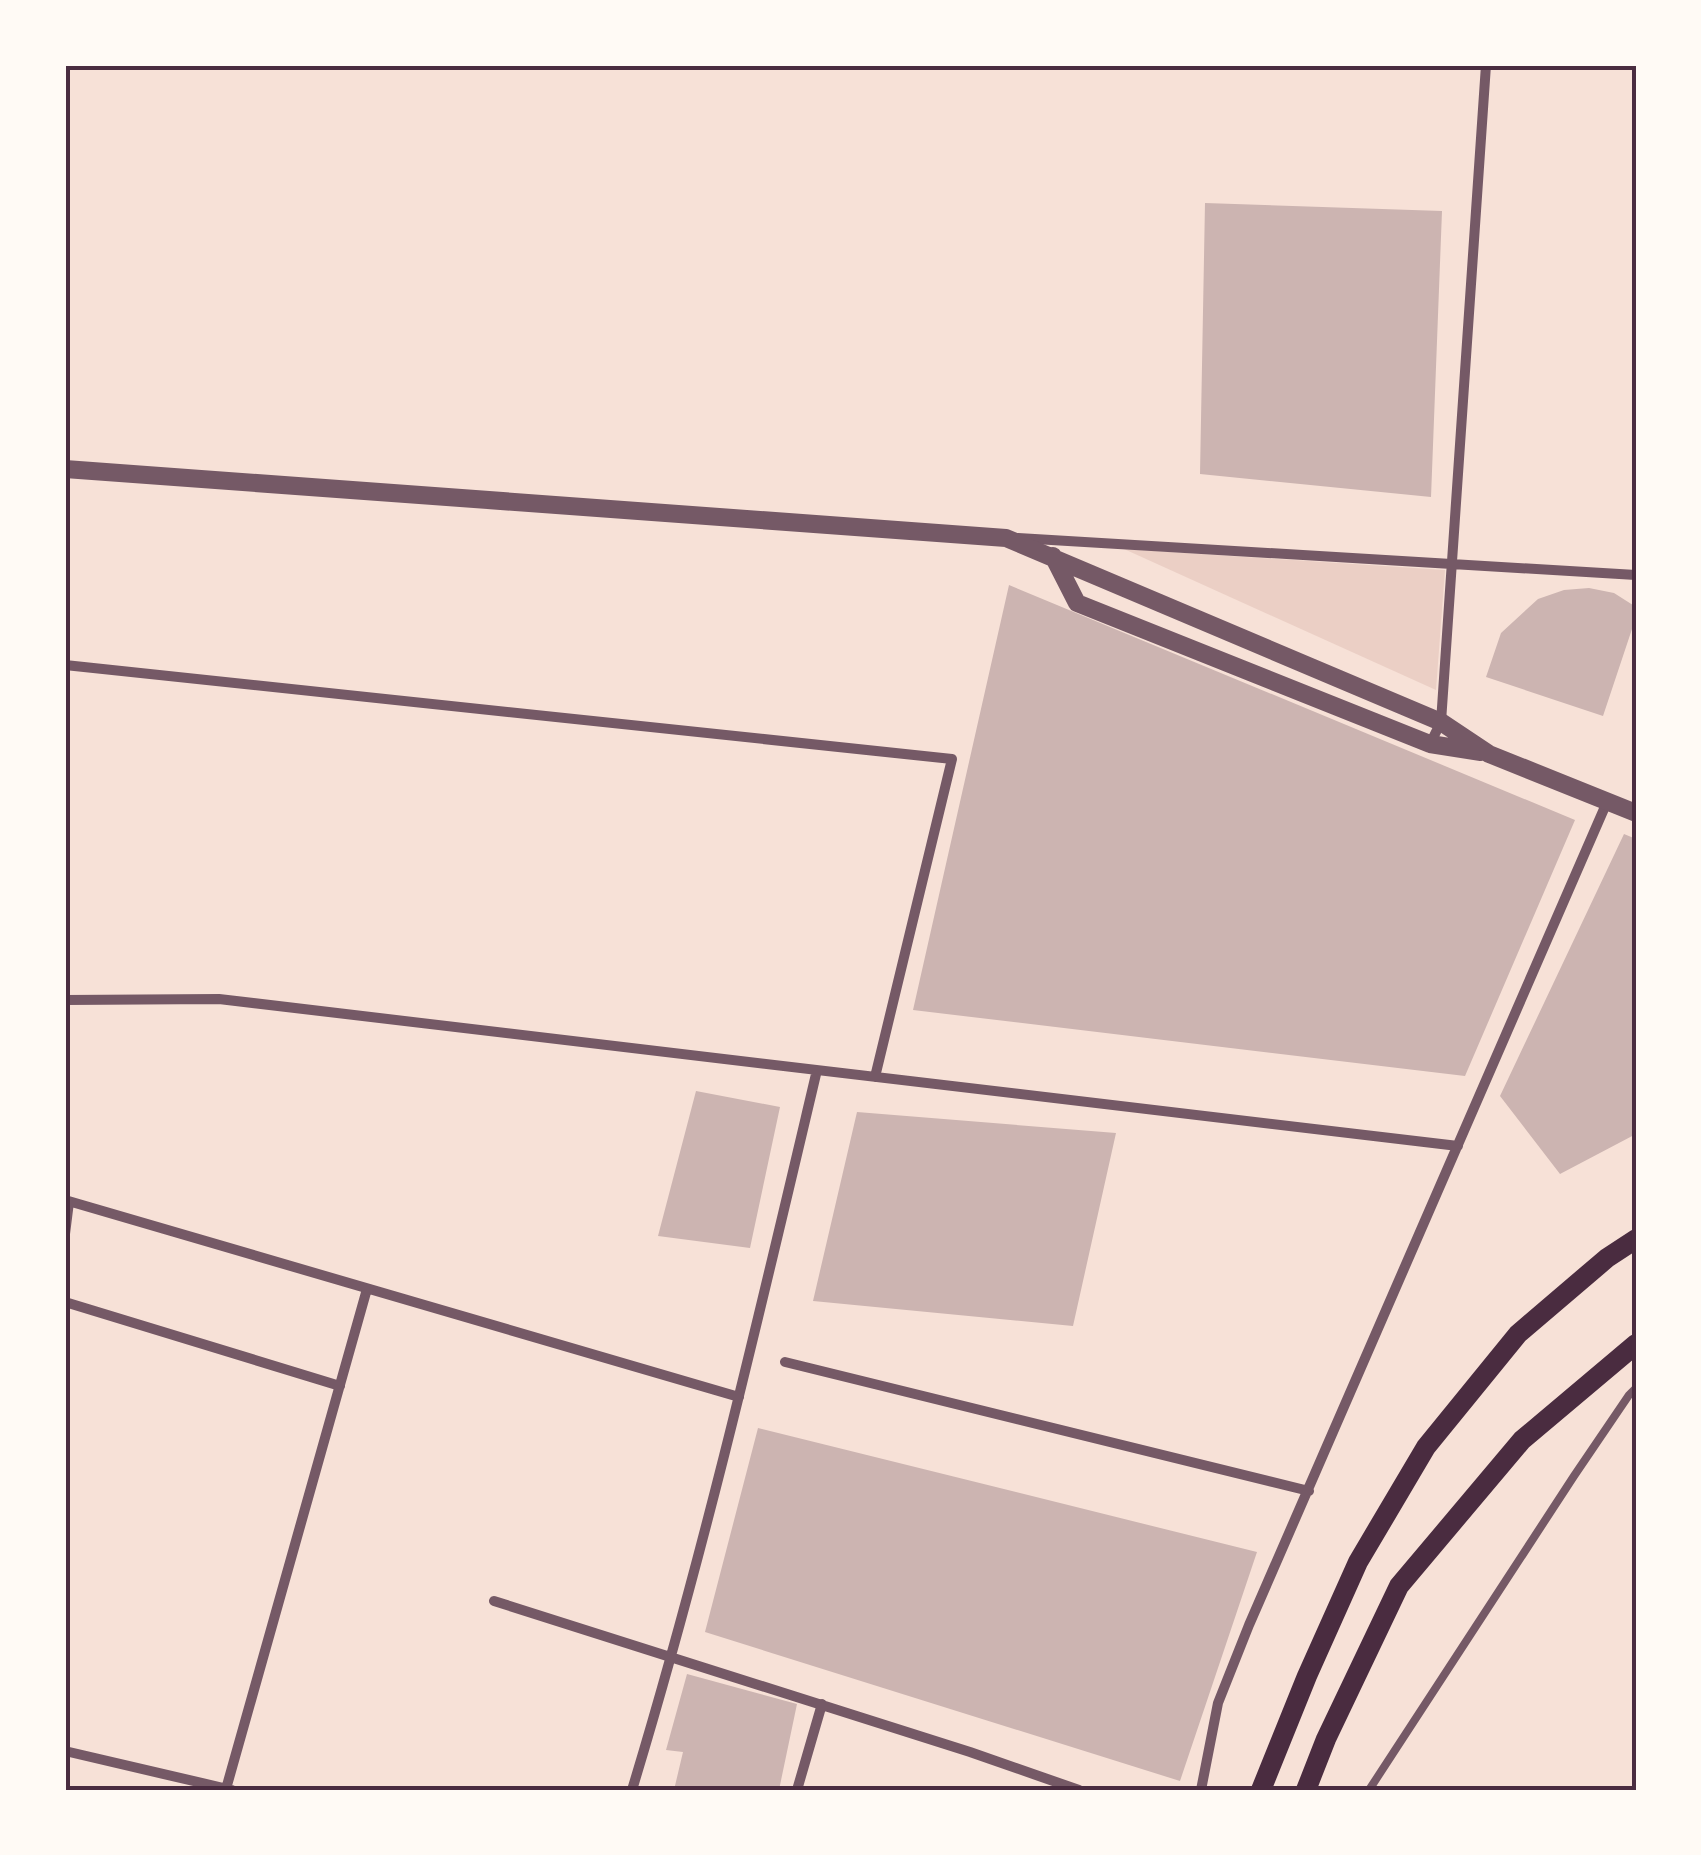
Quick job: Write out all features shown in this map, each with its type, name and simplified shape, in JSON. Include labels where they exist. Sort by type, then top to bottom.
[{"type":"main road","points":[[1261,1790],[1306,1676],[1358,1562],[1426,1446],[1518,1334],[1607,1258],[1636,1239]]},
{"type":"main road","points":[[1306,1790],[1399,1586],[1522,1440],[1636,1344]]},
{"type":"street","points":[[1430,744],[1441,722],[1486,65]]},
{"type":"street","points":[[65,468],[1006,538],[1636,575]]},
{"type":"street","points":[[1006,538],[1441,722],[1489,754],[1636,814]]},
{"type":"street","points":[[1053,556],[1077,603],[1430,744],[1489,754]]},
{"type":"street","points":[[65,665],[952,759],[875,1077]]},
{"type":"street","points":[[1201,1790],[1218,1704],[1249,1625],[1607,802]]},
{"type":"street","points":[[65,1000],[219,1000],[1458,1146]]},
{"type":"street","points":[[632,1790],[672,1656],[739,1397],[817,1070]]},
{"type":"street","points":[[65,1234],[67,1201],[739,1397]]},
{"type":"street","points":[[65,1751],[229,1789],[367,1289]]},
{"type":"street","points":[[65,1302],[340,1386]]},
{"type":"street","points":[[785,1362],[1309,1492]]},
{"type":"street","points":[[494,1601],[1079,1790]]},
{"type":"street","points":[[797,1790],[822,1704]]},
{"type":"lane","points":[[1369,1790],[1636,1388]]},
{"type":"shaded area","points":[[1124,549],[1445,570],[1436,690]]},
{"type":"building","points":[[1205,203],[1442,211],[1431,497],[1200,474]]},
{"type":"building","points":[[1009,585],[1575,820],[1465,1076],[913,1010]]},
{"type":"building","points":[[1589,588],[1614,593],[1636,607],[1603,716],[1486,677],[1501,633],[1538,599],[1564,590]]},
{"type":"building","points":[[1624,834],[1636,839],[1636,1134],[1560,1174],[1500,1096]]},
{"type":"building","points":[[696,1091],[780,1107],[750,1248],[658,1236]]},
{"type":"building","points":[[857,1112],[1116,1133],[1073,1326],[813,1301]]},
{"type":"building","points":[[758,1428],[1257,1552],[1180,1781],[705,1632]]},
{"type":"building","points":[[687,1674],[797,1704],[779,1790],[674,1790],[683,1752],[666,1750]]}]
